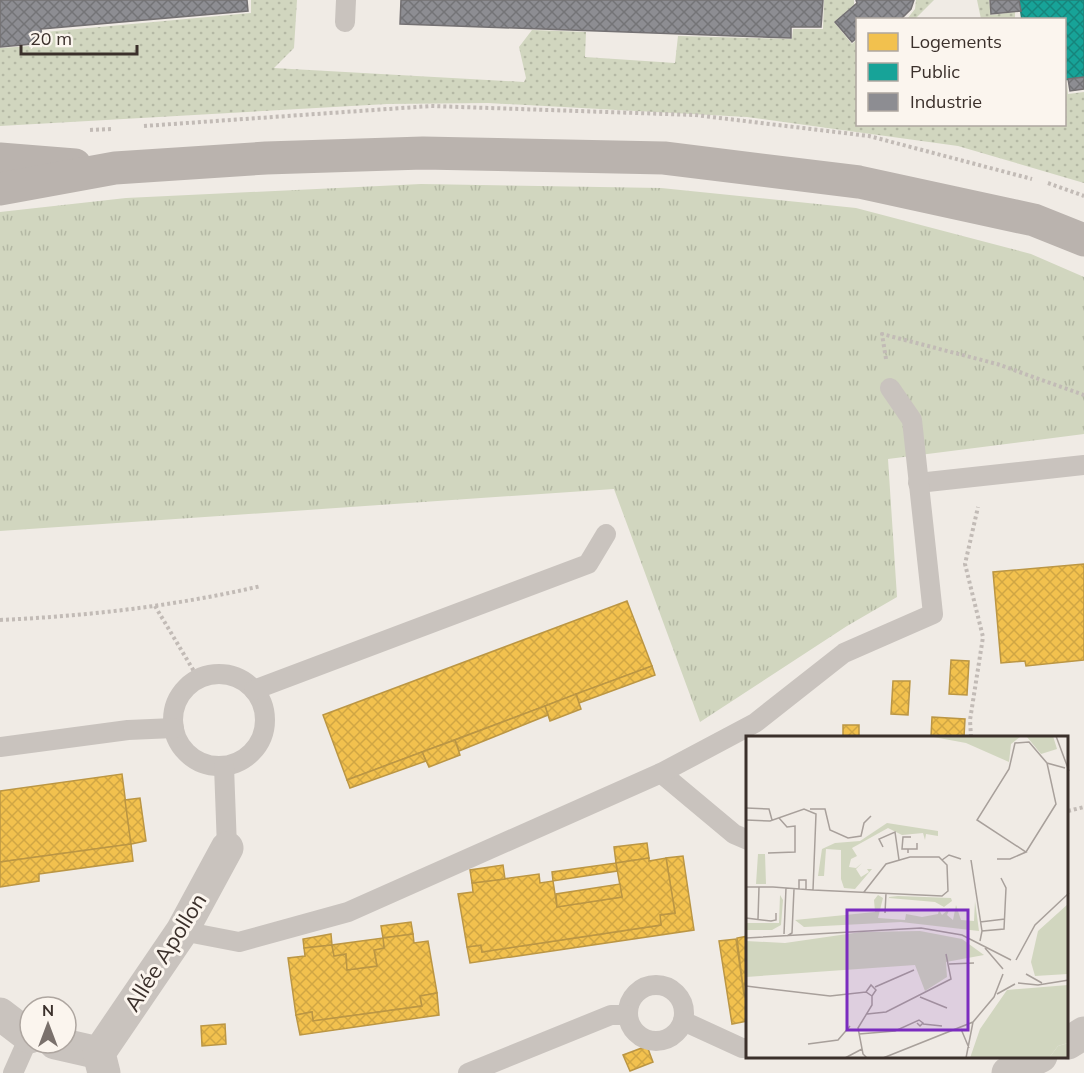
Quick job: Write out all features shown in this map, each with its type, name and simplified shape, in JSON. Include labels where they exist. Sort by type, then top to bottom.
[{"type":"main road","points":[[0,189],[115,168],[266,158],[423,153],[664,159],[859,182],[1034,220],[1084,240]]},
{"type":"main road","points":[[0,159],[115,168]]},
{"type":"street","name":"Allée Apollon","points":[[78,1054],[102,1063],[182,931],[226,848]]},
{"type":"street","name":"Allée Apollon","points":[[0,1014],[18,1026]]},
{"type":"street","points":[[1069,1042],[1084,1033]]},
{"type":"lane","points":[[345,22],[346,0]]},
{"type":"lane","points":[[182,931],[239,942],[348,912],[661,774],[755,723],[844,652],[933,614],[912,420],[890,388]]},
{"type":"lane","points":[[918,483],[1084,465]]},
{"type":"lane","points":[[254,690],[588,564],[606,534]]},
{"type":"lane","points":[[213,674],[228,674],[242,680],[254,690],[262,703],[265,718],[263,735],[254,750],[241,761],[224,766],[207,765],[191,757],[180,745],[174,728],[173,714],[177,699],[186,687],[198,678],[213,674]]},
{"type":"lane","points":[[0,747],[128,730],[174,728]]},
{"type":"lane","points":[[224,766],[226,848]]},
{"type":"lane","points":[[661,774],[734,834],[746,839]]},
{"type":"lane","points":[[652,985],[666,986],[678,995],[684,1008],[683,1021],[670,1038],[649,1041],[639,1036],[631,1026],[627,1015],[630,1001],[639,990],[652,985]]},
{"type":"lane","points":[[468,1073],[611,1015],[627,1015]]},
{"type":"lane","points":[[683,1021],[746,1048]]},
{"type":"lane","points":[[13,1073],[26,1055]]},
{"type":"path","points":[[890,388],[882,334],[997,364],[1084,394]]},
{"type":"path","points":[[971,736],[970,720],[983,637],[965,564],[978,506],[975,477]]},
{"type":"path","points":[[0,620],[54,618],[194,602],[261,586]]},
{"type":"path","points":[[155,606],[198,678]]},
{"type":"path","points":[[1069,811],[1084,807]]},
{"type":"green space","points":[[251,0],[297,0],[294,48],[274,68],[524,82],[526,78],[519,47],[532,30],[586,32],[585,57],[675,63],[678,36],[792,39],[793,29],[823,29],[824,0],[854,0],[854,5],[834,22],[852,44],[856,40],[856,126],[1066,126],[1067,83],[1068,94],[1084,92],[1084,183],[958,146],[747,117],[488,103],[387,104],[0,126],[0,48],[46,45],[45,32],[251,13]]},
{"type":"green space","points":[[916,0],[934,0],[916,18],[908,18],[915,9]]},
{"type":"green space","points":[[977,0],[989,0],[991,15],[1015,12],[1015,18],[981,18]]},
{"type":"green space","points":[[421,184],[661,188],[856,208],[1031,254],[1084,277],[1084,434],[888,459],[897,597],[847,626],[700,722],[614,489],[0,531],[0,212],[126,198]]},
{"type":"building: Logements","points":[[1084,564],[1084,660],[1026,666],[1025,661],[1001,663],[993,572]]},
{"type":"building: Logements","points":[[627,601],[652,666],[347,780],[323,715]]},
{"type":"building: Logements","points":[[951,660],[969,661],[967,695],[949,694]]},
{"type":"building: Logements","points":[[652,666],[655,675],[579,703],[576,694]]},
{"type":"building: Logements","points":[[893,681],[910,681],[908,715],[891,714]]},
{"type":"building: Logements","points":[[576,694],[581,709],[550,721],[545,706]]},
{"type":"building: Logements","points":[[545,706],[548,715],[459,751],[455,740]]},
{"type":"building: Logements","points":[[932,717],[965,719],[964,736],[931,736]]},
{"type":"building: Logements","points":[[843,725],[859,725],[859,736],[843,736]]},
{"type":"building: Logements","points":[[455,740],[460,755],[429,767],[422,752]]},
{"type":"building: Logements","points":[[422,752],[426,761],[350,788],[347,780]]},
{"type":"building: Logements","points":[[122,774],[131,844],[0,862],[0,791]]},
{"type":"building: Logements","points":[[140,798],[146,841],[131,844],[125,800]]},
{"type":"building: Logements","points":[[647,843],[649,858],[616,863],[614,847]]},
{"type":"building: Logements","points":[[131,844],[133,861],[39,874],[39,881],[0,887],[0,862]]},
{"type":"building: Logements","points":[[683,856],[694,930],[470,963],[467,947],[481,945],[482,952],[661,925],[660,915],[675,913],[666,858]]},
{"type":"building: Logements","points":[[649,858],[649,861],[666,858],[675,913],[660,915],[661,925],[482,952],[481,945],[467,947],[458,894],[473,892],[472,883],[539,874],[540,883],[553,881],[557,907],[622,897],[616,863]]},
{"type":"building: Logements","points":[[616,863],[617,871],[553,881],[552,872]]},
{"type":"building: Logements","points":[[503,865],[505,879],[472,883],[470,870]]},
{"type":"building: Logements","points":[[620,884],[622,897],[557,907],[556,894]]},
{"type":"building: Logements","points":[[411,922],[413,934],[383,938],[381,926]]},
{"type":"building: Logements","points":[[331,934],[332,945],[304,948],[303,939]]},
{"type":"building: Logements","points":[[413,934],[414,943],[428,941],[437,993],[420,996],[422,1006],[313,1021],[312,1012],[296,1015],[288,958],[305,956],[304,948],[332,945],[334,956],[346,954],[347,970],[377,966],[374,950],[384,948],[383,938]]},
{"type":"building: Logements","points":[[746,936],[746,994],[744,995],[737,938]]},
{"type":"building: Logements","points":[[383,938],[384,948],[374,950],[377,966],[347,970],[346,954],[334,956],[332,945]]},
{"type":"building: Logements","points":[[736,939],[744,995],[746,994],[746,1021],[732,1024],[719,941]]},
{"type":"building: Logements","points":[[437,993],[439,1015],[300,1035],[296,1015],[312,1012],[313,1021],[422,1006],[420,996]]},
{"type":"building: Logements","points":[[225,1024],[226,1044],[202,1046],[201,1026]]},
{"type":"building: Logements","points":[[647,1046],[653,1062],[630,1071],[623,1055]]},
{"type":"building: Public","points":[[1019,0],[1084,0],[1084,77],[1066,80],[1066,18],[1022,18]]},
{"type":"building: Industrie","points":[[0,0],[247,0],[248,11],[41,29],[43,43],[0,47]]},
{"type":"building: Industrie","points":[[401,0],[823,0],[821,27],[791,27],[791,38],[400,24]]},
{"type":"building: Industrie","points":[[856,0],[914,0],[911,9],[902,18],[856,18],[856,39],[852,42],[835,22],[857,3]]},
{"type":"building: Industrie","points":[[990,0],[1019,0],[1021,11],[991,14]]},
{"type":"building: Industrie","points":[[1084,77],[1084,89],[1070,91],[1068,79]]}]
